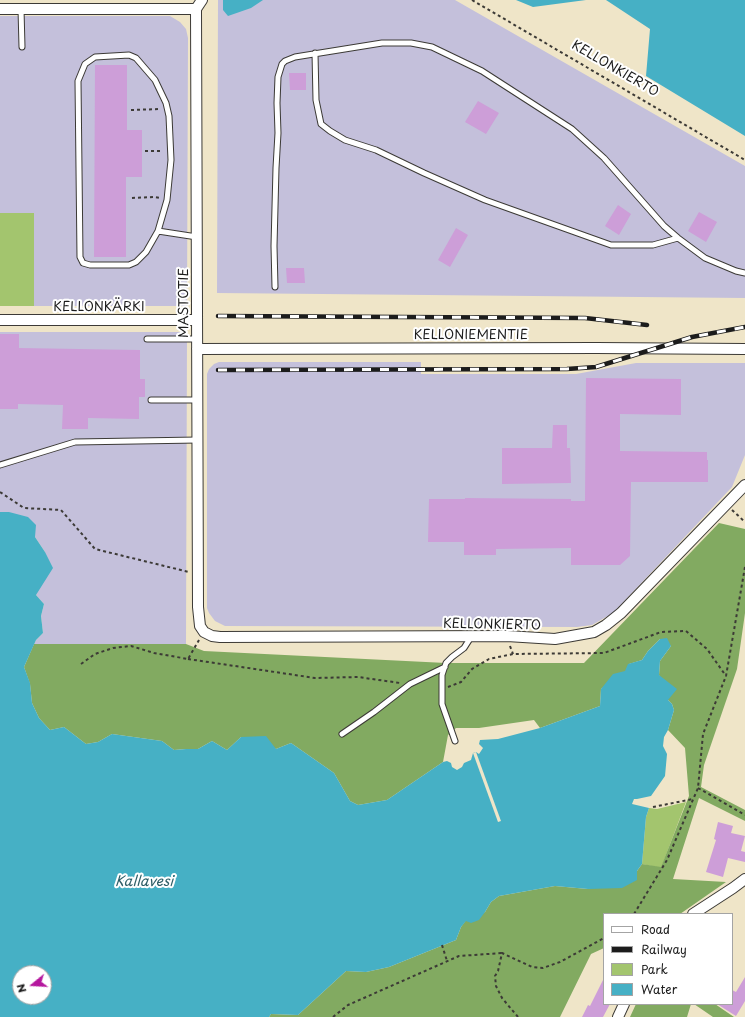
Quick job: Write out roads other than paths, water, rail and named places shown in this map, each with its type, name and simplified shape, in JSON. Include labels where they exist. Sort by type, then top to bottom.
[{"type":"street","points":[[0,9],[199,4]]},
{"type":"street","name":"MASTOTIE","points":[[199,4],[197,237],[198,607],[200,626],[204,632]]},
{"type":"street","name":"KELLONKÄRKI","points":[[0,320],[197,320]]},
{"type":"street","name":"KELLONIEMENTIE","points":[[197,344],[745,349]]},
{"type":"street","name":"KELLONKIERTO","points":[[204,632],[212,636],[220,637],[471,638],[507,636],[554,639],[594,632],[621,613],[745,485]]},
{"type":"street","points":[[695,913],[745,879]]},
{"type":"street","points":[[618,1017],[624,1005]]},
{"type":"lane","points":[[21,9],[22,47]]},
{"type":"lane","points":[[275,287],[278,77],[280,68],[285,61],[295,57],[382,44],[412,44],[432,47],[482,71],[572,129],[604,158],[664,226],[678,238],[705,258],[736,271],[745,273]]},
{"type":"lane","points":[[315,53],[316,100],[321,124],[345,140],[376,150],[486,200],[611,245],[653,245],[678,238]]},
{"type":"lane","points":[[129,55],[136,58],[155,80],[167,109],[169,116],[170,151],[167,200],[158,231],[146,252],[136,262],[129,265],[90,265],[83,263],[80,257],[78,81],[85,64],[95,57],[129,55]]},
{"type":"lane","points":[[158,231],[197,237]]},
{"type":"lane","points":[[147,339],[197,344]]},
{"type":"lane","points":[[151,400],[198,400]]},
{"type":"lane","points":[[0,465],[75,442],[198,440]]},
{"type":"lane","points":[[455,741],[442,704],[442,676],[446,663],[464,648],[471,638]]},
{"type":"lane","points":[[342,734],[374,712],[410,684],[445,667]]},
{"type":"water","points":[[223,0],[263,0],[251,8],[228,16],[223,10]]},
{"type":"water","points":[[516,0],[586,0],[533,7]]},
{"type":"water","points":[[606,0],[745,0],[745,136],[646,76],[650,29]]},
{"type":"water","name":"Kallavesi","points":[[0,512],[9,512],[28,517],[36,525],[35,537],[53,568],[36,595],[44,604],[41,616],[43,633],[36,640],[24,667],[30,683],[32,703],[39,718],[50,730],[64,727],[86,744],[98,742],[112,734],[162,741],[174,750],[198,749],[212,741],[227,750],[241,737],[266,736],[276,749],[291,743],[334,773],[350,801],[358,805],[387,800],[443,762],[447,761],[451,763],[452,767],[457,770],[462,767],[464,763],[471,760],[473,753],[476,752],[479,754],[483,748],[479,744],[480,740],[498,739],[540,728],[600,706],[601,689],[613,674],[625,671],[628,664],[642,660],[648,651],[660,639],[667,638],[671,646],[660,661],[659,675],[677,689],[668,700],[672,704],[674,710],[668,730],[664,737],[663,746],[667,754],[665,776],[651,796],[634,799],[632,804],[649,808],[646,817],[642,864],[637,871],[637,880],[622,888],[588,889],[555,886],[499,896],[491,902],[479,920],[471,923],[466,921],[461,927],[456,940],[389,967],[366,972],[346,971],[298,1015],[271,1014],[269,1017],[0,1017]]},
{"type":"railway","points":[[218,316],[585,318],[647,325]]},
{"type":"railway","points":[[218,370],[567,369],[596,367],[692,337],[745,327]]}]
